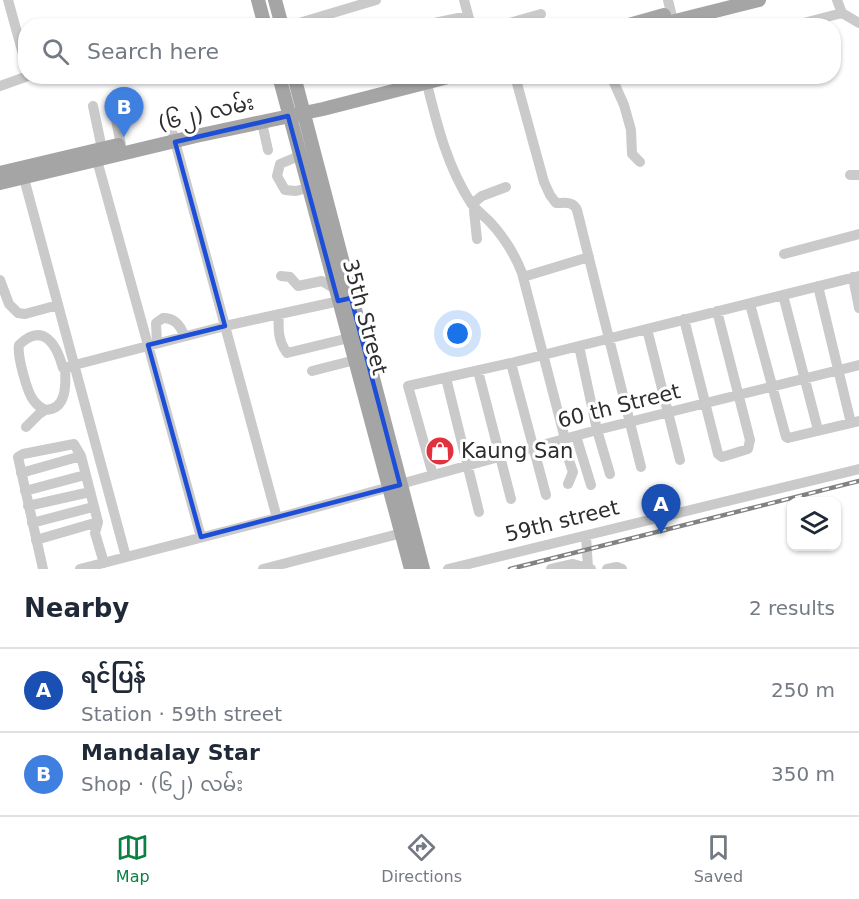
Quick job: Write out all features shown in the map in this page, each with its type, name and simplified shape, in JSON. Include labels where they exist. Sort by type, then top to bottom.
[{"type":"main road","points":[[258,0],[263,18]]},
{"type":"main road","points":[[275,0],[280,18]]},
{"type":"main road","points":[[650,18],[723,0]]},
{"type":"main road","points":[[671,11],[759,0]]},
{"type":"main road","name":"35th Street","points":[[281,84],[308,188],[343,293],[395,486],[402,533],[411,569]]},
{"type":"main road","name":"35th Street","points":[[298,84],[309,109],[343,293],[349,338],[423,569]]},
{"type":"main road","name":"(၆၂) လမ်း","points":[[0,183],[22,173],[98,154],[309,109],[396,84]]},
{"type":"main road","name":"(၆၂) လမ်း","points":[[98,154],[121,145],[262,123],[287,113]]},
{"type":"main road","name":"(၆၂) လမ်း","points":[[0,173],[22,173]]},
{"type":"street","points":[[8,0],[18,36]]},
{"type":"street","points":[[316,18],[376,0]]},
{"type":"street","points":[[464,0],[469,18]]},
{"type":"street","points":[[837,0],[842,13],[859,23]]},
{"type":"street","points":[[823,18],[842,13]]},
{"type":"street","points":[[527,18],[541,14]]},
{"type":"street","points":[[0,86],[18,80]]},
{"type":"street","points":[[427,84],[447,156],[473,207],[496,229],[515,255],[523,277],[568,438],[573,472],[568,484]]},
{"type":"street","points":[[517,84],[544,182],[550,195],[556,203],[569,203],[576,206],[641,467]]},
{"type":"street","points":[[615,84],[631,129],[632,154],[640,162]]},
{"type":"street","points":[[112,100],[121,145]]},
{"type":"street","points":[[93,106],[98,154],[152,344],[201,537]]},
{"type":"street","points":[[262,123],[268,150]]},
{"type":"street","points":[[174,138],[277,518]]},
{"type":"street","points":[[299,156],[280,164],[277,176],[285,190],[296,191],[308,188]]},
{"type":"street","points":[[22,173],[58,305],[70,367],[126,557]]},
{"type":"street","points":[[477,238],[473,207],[482,196],[506,187]]},
{"type":"street","points":[[784,254],[859,234]]},
{"type":"street","points":[[523,277],[590,257]]},
{"type":"street","points":[[281,276],[290,277],[298,286],[322,281],[343,293]]},
{"type":"street","points":[[433,475],[408,386],[511,363],[856,276],[859,308]]},
{"type":"street","points":[[0,280],[9,304],[18,313],[25,314],[58,305]]},
{"type":"street","points":[[750,304],[784,435],[787,438],[855,422],[838,370],[818,286]]},
{"type":"street","points":[[45,410],[33,401],[28,393],[19,357],[19,345],[30,337],[47,338],[52,342],[63,368],[279,314],[343,293]]},
{"type":"street","points":[[783,296],[818,430]]},
{"type":"street","points":[[684,319],[718,454],[722,457],[744,452],[748,449],[750,440],[717,311]]},
{"type":"street","points":[[279,314],[281,346],[287,353],[349,338]]},
{"type":"street","points":[[152,344],[156,323],[164,318],[177,323],[184,336]]},
{"type":"street","points":[[647,328],[681,460]]},
{"type":"street","points":[[579,346],[597,430],[610,474]]},
{"type":"street","points":[[312,371],[355,360]]},
{"type":"street","points":[[511,363],[546,495]]},
{"type":"street","name":"60 th Street","points":[[80,569],[277,518],[597,430],[859,365]]},
{"type":"street","points":[[26,427],[39,414],[45,410],[54,409],[61,402],[66,390],[70,367]]},
{"type":"street","points":[[478,371],[511,499]]},
{"type":"street","points":[[446,378],[479,512]]},
{"type":"street","points":[[568,438],[591,484]]},
{"type":"street","points":[[43,569],[18,457],[74,444],[81,456],[98,522],[95,533],[104,562]]},
{"type":"street","points":[[21,473],[81,456]]},
{"type":"street","name":"59th street","points":[[448,569],[859,470]]},
{"type":"street","points":[[25,491],[85,475]]},
{"type":"street","points":[[28,506],[90,492]]},
{"type":"street","points":[[32,523],[93,507]]},
{"type":"street","points":[[36,540],[98,522]]},
{"type":"street","points":[[263,569],[402,533]]},
{"type":"street","points":[[551,569],[573,564],[590,568],[586,536]]},
{"type":"street","points":[[607,569],[617,567],[622,569]]},
{"type":"highlighted area","points":[[288,116],[338,301],[351,298],[400,485],[201,537],[148,345],[225,326],[175,142]]},
{"type":"railway","points":[[510,569],[859,481]]},
{"type":"place","name":"Mandalay Star","points":[[124,137]]},
{"type":"place","name":"Kaung San","points":[[440,451]]},
{"type":"place","name":"ရင်ပြန်","points":[[661,534]]}]
